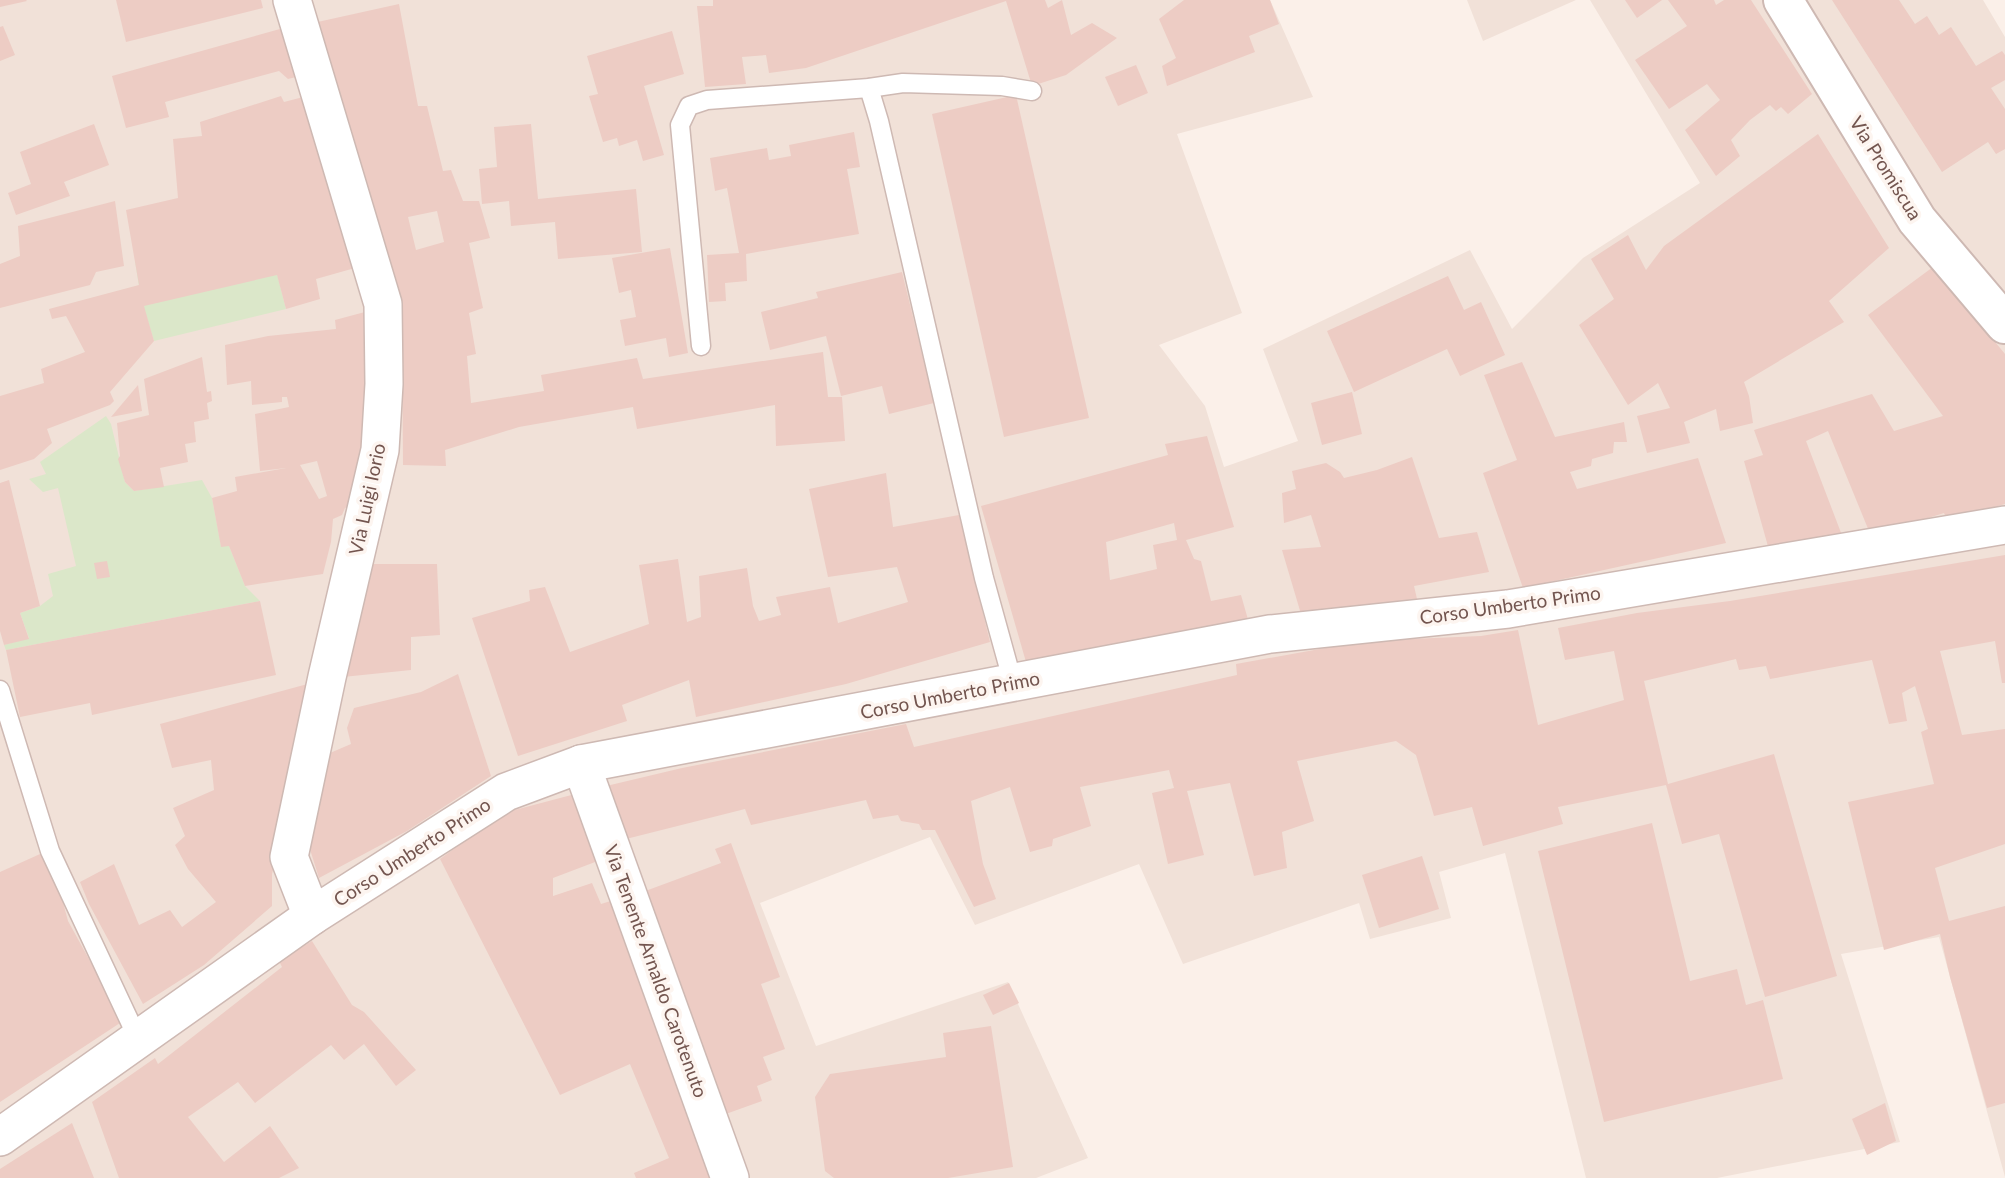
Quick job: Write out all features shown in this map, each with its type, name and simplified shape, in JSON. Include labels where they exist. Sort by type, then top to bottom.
[{"type":"street","name":"Via Luigi Iorio","points":[[292,0],[383,304],[384,384],[380,450],[327,677],[289,857],[312,916]]},
{"type":"street","name":"Via Promiscua","points":[[1783,0],[1917,220],[2005,324]]},
{"type":"street","name":"Corso Umberto Primo","points":[[0,1138],[312,916],[506,792],[582,764],[1270,634],[1508,608],[2005,525]]},
{"type":"street","name":"Via Tenente Arnaldo Carotenuto","points":[[582,764],[730,1178]]},
{"type":"lane","points":[[701,346],[680,125],[689,106],[707,100],[903,83],[1002,86],[1032,91]]},
{"type":"lane","points":[[869,88],[879,121],[985,578],[1013,683]]},
{"type":"lane","points":[[0,690],[50,851],[138,1040]]},
{"type":"shaded area","points":[[0,0],[1270,0],[1313,97],[1177,134],[1242,313],[1159,345],[1205,406],[1224,467],[1298,441],[1263,349],[1470,250],[1512,329],[1583,258],[1700,183],[1590,0],[1983,0],[2005,37],[2005,1177],[1939,937],[1841,954],[1900,1142],[1717,1178],[1586,1178],[1505,853],[1439,872],[1451,918],[1370,939],[1359,903],[1183,964],[1139,864],[975,925],[930,837],[760,903],[816,1046],[1008,982],[1088,1158],[1036,1178],[0,1178]]},
{"type":"shaded area","points":[[1467,0],[1576,0],[1483,41]]},
{"type":"green space","points":[[267,235],[286,309],[154,341],[141,299],[135,261]]},
{"type":"green space","points":[[106,416],[111,424],[125,482],[134,491],[202,480],[212,498],[221,546],[229,546],[245,586],[260,601],[6,650],[4,645],[29,638],[20,613],[40,606],[53,596],[48,574],[76,566],[58,488],[43,492],[29,479],[46,474],[40,462]]},
{"type":"building","points":[[0,0],[26,0],[27,1],[0,7]]},
{"type":"building","points":[[116,0],[261,0],[263,8],[126,42]]},
{"type":"building","points":[[713,0],[1045,0],[1048,8],[1062,0],[1071,35],[1092,23],[1117,38],[1066,75],[1032,86],[1006,1],[806,68],[769,73],[766,55],[742,57],[746,84],[705,87],[697,6],[713,6]]},
{"type":"building","points":[[1184,0],[1270,0],[1279,24],[1249,36],[1255,52],[1167,86],[1162,66],[1176,58],[1159,19]]},
{"type":"building","points":[[1625,0],[1662,0],[1637,18]]},
{"type":"building","points":[[1668,0],[1714,0],[1716,5],[1724,0],[1751,0],[1812,94],[1788,114],[1781,107],[1776,111],[1770,105],[1750,120],[1731,140],[1740,156],[1716,176],[1685,130],[1720,100],[1707,84],[1669,109],[1635,60],[1687,26]]},
{"type":"building","points":[[1832,0],[1899,0],[1915,24],[1927,16],[1939,35],[1951,27],[1976,66],[2002,51],[2005,55],[2005,80],[1991,88],[2005,109],[2005,149],[1996,154],[1988,142],[1942,172]]},
{"type":"building","points":[[399,4],[418,106],[427,106],[443,171],[451,170],[463,201],[479,201],[490,238],[469,243],[483,308],[469,313],[476,354],[467,356],[471,403],[544,391],[541,375],[637,358],[643,379],[823,352],[828,397],[842,397],[845,441],[776,446],[775,405],[637,429],[633,407],[519,427],[445,450],[446,466],[403,465],[402,326],[387,256],[313,23]],"holes":[[[437,211],[444,242],[416,250],[408,217]]]},
{"type":"building","points":[[3,26],[15,55],[0,61],[0,27]]},
{"type":"building","points":[[287,27],[300,76],[288,79],[279,71],[165,102],[169,117],[126,128],[112,76]]},
{"type":"building","points":[[672,31],[684,74],[644,86],[664,155],[643,161],[637,140],[619,146],[617,138],[603,142],[589,96],[598,94],[587,56]]},
{"type":"building","points":[[1136,65],[1148,93],[1118,106],[1105,77]]},
{"type":"building","points":[[1016,95],[1089,418],[1004,437],[932,114]]},
{"type":"building","points":[[281,96],[284,102],[307,96],[362,266],[316,279],[320,299],[286,309],[277,275],[144,306],[154,341],[110,392],[114,401],[110,405],[47,429],[52,443],[34,459],[0,470],[0,396],[44,383],[41,369],[85,352],[66,316],[52,319],[49,309],[139,285],[126,210],[178,198],[173,139],[202,136],[200,122]]},
{"type":"building","points":[[94,124],[109,165],[64,182],[70,196],[16,215],[8,193],[31,184],[20,152]]},
{"type":"building","points":[[531,124],[538,199],[636,189],[642,252],[558,259],[555,222],[511,226],[509,201],[482,204],[479,169],[497,167],[494,127]]},
{"type":"building","points":[[854,132],[860,167],[847,169],[859,234],[746,254],[747,281],[725,283],[726,301],[709,302],[707,255],[739,253],[727,188],[715,191],[710,158],[767,148],[769,160],[791,156],[789,145]]},
{"type":"building","points":[[1818,134],[1889,248],[1829,301],[1844,322],[1744,382],[1753,423],[1720,431],[1716,409],[1684,422],[1690,443],[1647,453],[1637,416],[1670,408],[1658,383],[1628,405],[1579,325],[1614,299],[1591,259],[1628,235],[1646,270],[1664,246]]},
{"type":"building","points":[[115,201],[124,266],[96,272],[90,285],[0,308],[0,264],[20,256],[18,226]]},
{"type":"building","points":[[670,248],[688,353],[669,357],[666,338],[625,346],[620,320],[636,317],[631,290],[619,293],[612,258]]},
{"type":"building","points":[[1933,267],[2005,354],[2005,504],[1947,520],[1944,513],[1871,536],[1828,431],[1806,441],[1843,538],[1771,557],[1744,461],[1763,455],[1754,430],[1872,394],[1894,431],[1943,416],[1868,315]]},
{"type":"building","points":[[902,272],[934,403],[889,414],[882,386],[841,396],[826,336],[770,350],[761,312],[818,298],[816,292]]},
{"type":"building","points":[[1448,276],[1464,310],[1481,302],[1505,355],[1460,376],[1447,349],[1354,392],[1327,331]]},
{"type":"building","points":[[376,309],[358,502],[345,508],[342,515],[333,519],[331,542],[323,574],[245,586],[229,546],[221,547],[212,498],[237,491],[235,477],[286,468],[260,471],[255,414],[289,407],[287,397],[282,397],[282,402],[252,405],[251,381],[227,385],[225,345],[268,336],[336,329],[335,320]],"holes":[[[317,461],[327,496],[319,499],[300,465]]]},
{"type":"building","points":[[202,357],[207,392],[211,391],[212,401],[207,403],[209,419],[194,422],[196,442],[185,444],[188,462],[160,468],[164,487],[134,491],[125,482],[118,459],[117,423],[149,415],[144,379]]},
{"type":"building","points":[[1522,362],[1555,437],[1624,422],[1627,442],[1614,442],[1613,453],[1592,459],[1591,466],[1570,472],[1577,489],[1698,458],[1726,543],[1523,588],[1483,473],[1517,460],[1484,375]]},
{"type":"building","points":[[138,385],[142,411],[111,417]]},
{"type":"building","points":[[1352,392],[1362,434],[1322,445],[1311,403]]},
{"type":"building","points":[[1207,436],[1234,527],[1186,540],[1194,559],[1201,561],[1211,601],[1241,595],[1249,623],[1026,662],[981,506],[1168,455],[1165,444]],"holes":[[[1174,523],[1177,540],[1153,545],[1157,569],[1110,580],[1106,542]]]},
{"type":"building","points":[[1412,457],[1439,538],[1477,532],[1489,572],[1414,586],[1417,599],[1301,614],[1282,550],[1321,547],[1311,515],[1284,523],[1282,493],[1296,489],[1292,471],[1326,463],[1344,478]]},
{"type":"building","points":[[886,473],[893,527],[959,515],[990,642],[846,684],[696,717],[689,680],[622,705],[627,721],[518,756],[472,618],[530,601],[529,590],[545,587],[570,652],[649,624],[639,565],[678,559],[687,622],[701,617],[699,576],[747,568],[753,606],[759,621],[781,615],[776,597],[830,587],[838,623],[908,602],[897,567],[828,577],[809,489]]},
{"type":"building","points":[[9,480],[40,606],[20,613],[29,639],[4,645],[0,631],[0,483]]},
{"type":"building","points":[[2005,555],[2005,683],[2002,683],[1995,641],[1940,651],[1962,735],[2005,729],[2005,844],[1935,868],[1949,921],[2005,906],[2005,1103],[1987,1108],[1940,934],[1884,950],[1848,802],[1934,784],[1921,732],[1928,729],[1915,686],[1902,693],[1907,721],[1889,724],[1872,660],[1770,679],[1766,666],[1739,670],[1736,659],[1644,681],[1668,784],[1774,754],[1837,976],[1765,997],[1719,834],[1682,844],[1666,785],[1558,807],[1563,824],[1483,846],[1472,807],[1434,816],[1416,755],[1396,741],[1297,761],[1314,821],[1282,832],[1287,868],[1254,876],[1230,783],[1187,791],[1204,855],[1168,864],[1152,793],[1174,788],[1169,770],[1080,787],[1091,826],[1053,839],[1052,846],[1030,852],[1010,787],[971,801],[983,864],[996,899],[974,907],[935,830],[922,830],[919,824],[901,821],[898,815],[873,819],[866,800],[751,825],[745,809],[622,840],[602,787],[682,768],[906,724],[914,747],[1237,675],[1236,664],[1364,641],[1481,636],[1518,630],[1538,725],[1624,700],[1614,651],[1565,660],[1558,628]]},
{"type":"building","points":[[107,561],[110,577],[97,579],[94,563]]},
{"type":"building","points":[[365,564],[437,564],[440,635],[411,637],[411,670],[343,677]]},
{"type":"building","points":[[260,601],[276,675],[92,715],[90,703],[20,717],[6,650]]},
{"type":"building","points":[[458,674],[491,776],[407,831],[319,878],[308,843],[330,753],[351,744],[347,728],[354,708],[421,692]]},
{"type":"building","points":[[315,682],[297,778],[272,874],[272,906],[204,965],[143,1004],[80,882],[114,864],[139,925],[170,910],[182,927],[216,902],[188,869],[175,845],[185,836],[173,808],[214,790],[211,760],[172,768],[160,724]]},
{"type":"building","points":[[579,793],[603,859],[553,878],[553,896],[592,883],[601,904],[617,899],[707,1138],[696,1143],[714,1178],[636,1178],[634,1173],[669,1158],[630,1064],[560,1095],[440,859],[503,813]]},
{"type":"building","points":[[1652,823],[1690,981],[1737,969],[1746,1005],[1763,1000],[1783,1079],[1604,1122],[1538,851]]},
{"type":"building","points":[[731,843],[780,977],[761,984],[785,1049],[763,1057],[772,1080],[757,1086],[762,1101],[723,1115],[640,893],[721,863],[715,849]]},
{"type":"building","points":[[49,850],[68,921],[123,1021],[0,1102],[0,872]]},
{"type":"building","points":[[1422,856],[1439,909],[1379,928],[1362,875]]},
{"type":"building","points":[[312,941],[352,1005],[364,1012],[416,1070],[396,1086],[364,1044],[344,1060],[331,1045],[255,1103],[238,1082],[188,1117],[224,1162],[270,1126],[299,1168],[279,1178],[119,1178],[92,1102],[155,1058],[158,1064],[282,967],[279,961]]},
{"type":"building","points":[[1009,983],[1019,1003],[993,1015],[983,995]]},
{"type":"building","points":[[991,1026],[1013,1167],[948,1178],[834,1178],[825,1171],[815,1097],[830,1074],[946,1057],[943,1033]]},
{"type":"building","points":[[1885,1103],[1896,1141],[1867,1155],[1852,1119]]},
{"type":"building","points":[[72,1123],[94,1178],[0,1178],[0,1169]]}]
